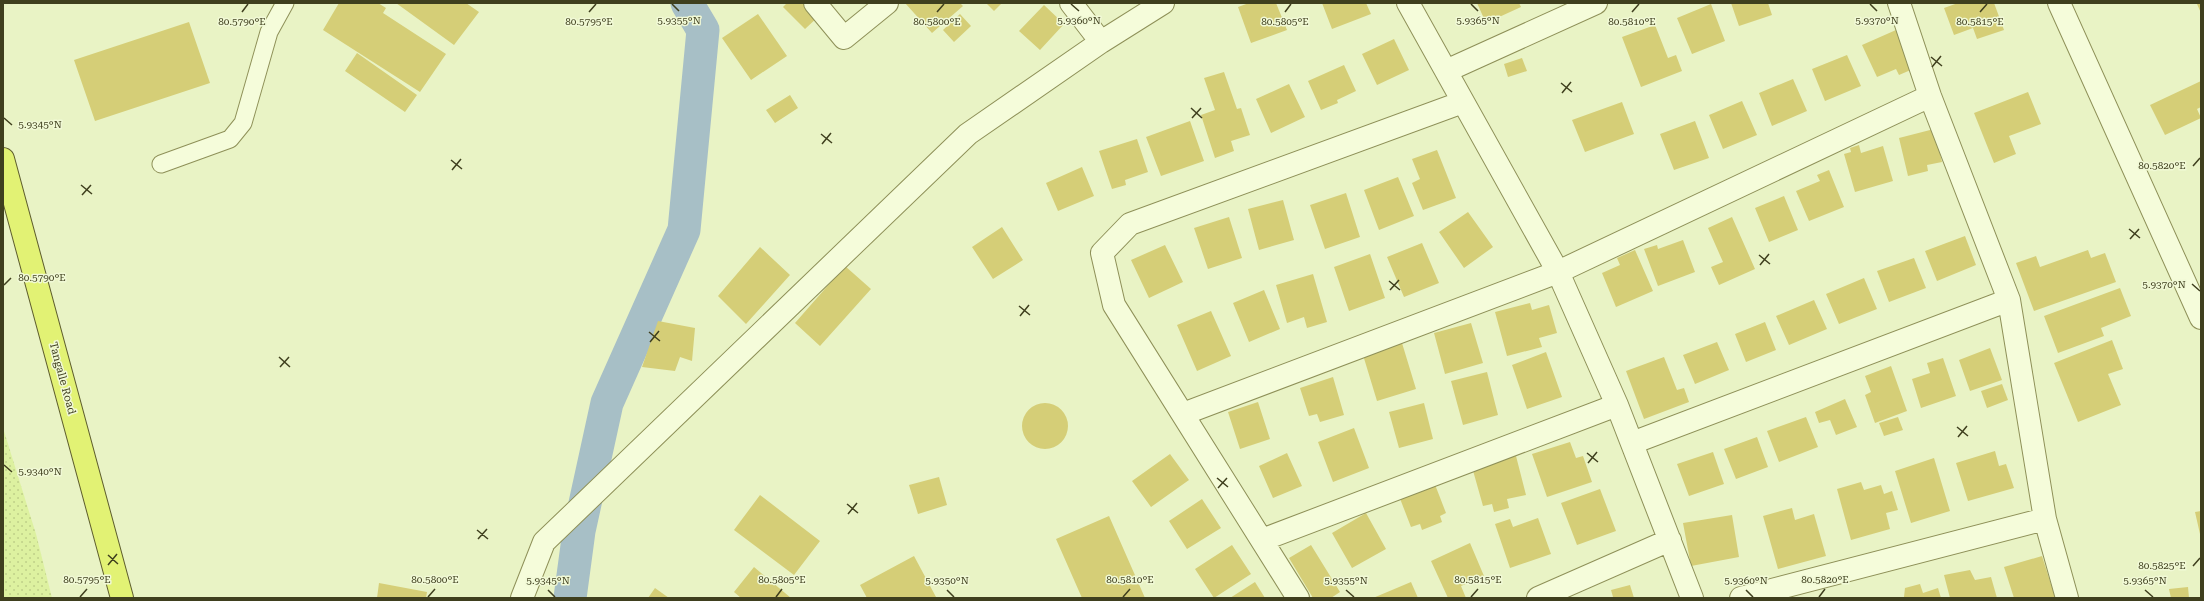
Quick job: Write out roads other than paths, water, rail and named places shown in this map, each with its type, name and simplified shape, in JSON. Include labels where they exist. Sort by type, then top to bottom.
[{"type":"highway","name":"Tangalle Road","points":[[3,159],[122,598]]},
{"type":"street","points":[[815,3],[844,38],[888,3]]},
{"type":"street","points":[[1071,3],[1101,42]]},
{"type":"street","points":[[522,598],[544,542],[968,134],[1101,42],[1163,3]]},
{"type":"street","points":[[1408,3],[1558,272],[1617,405],[1692,598]]},
{"type":"street","points":[[1446,71],[1596,3]]},
{"type":"street","points":[[1899,3],[1930,96],[2009,300],[2045,519],[2067,598]]},
{"type":"street","points":[[2059,3],[2201,318]]},
{"type":"street","points":[[1183,414],[1558,272],[1930,96]]},
{"type":"street","points":[[1298,598],[1114,304],[1102,253],[1130,224],[1463,102]]},
{"type":"street","points":[[1632,443],[2009,300]]},
{"type":"street","points":[[1262,540],[1617,405]]},
{"type":"street","points":[[1741,598],[2045,519]]},
{"type":"street","points":[[1538,598],[1670,540]]},
{"type":"lane","points":[[162,164],[230,139],[243,123],[269,32],[285,3]]},
{"type":"waterway","points":[[570,598],[579,531],[607,403],[684,230],[703,30],[687,3]]}]
